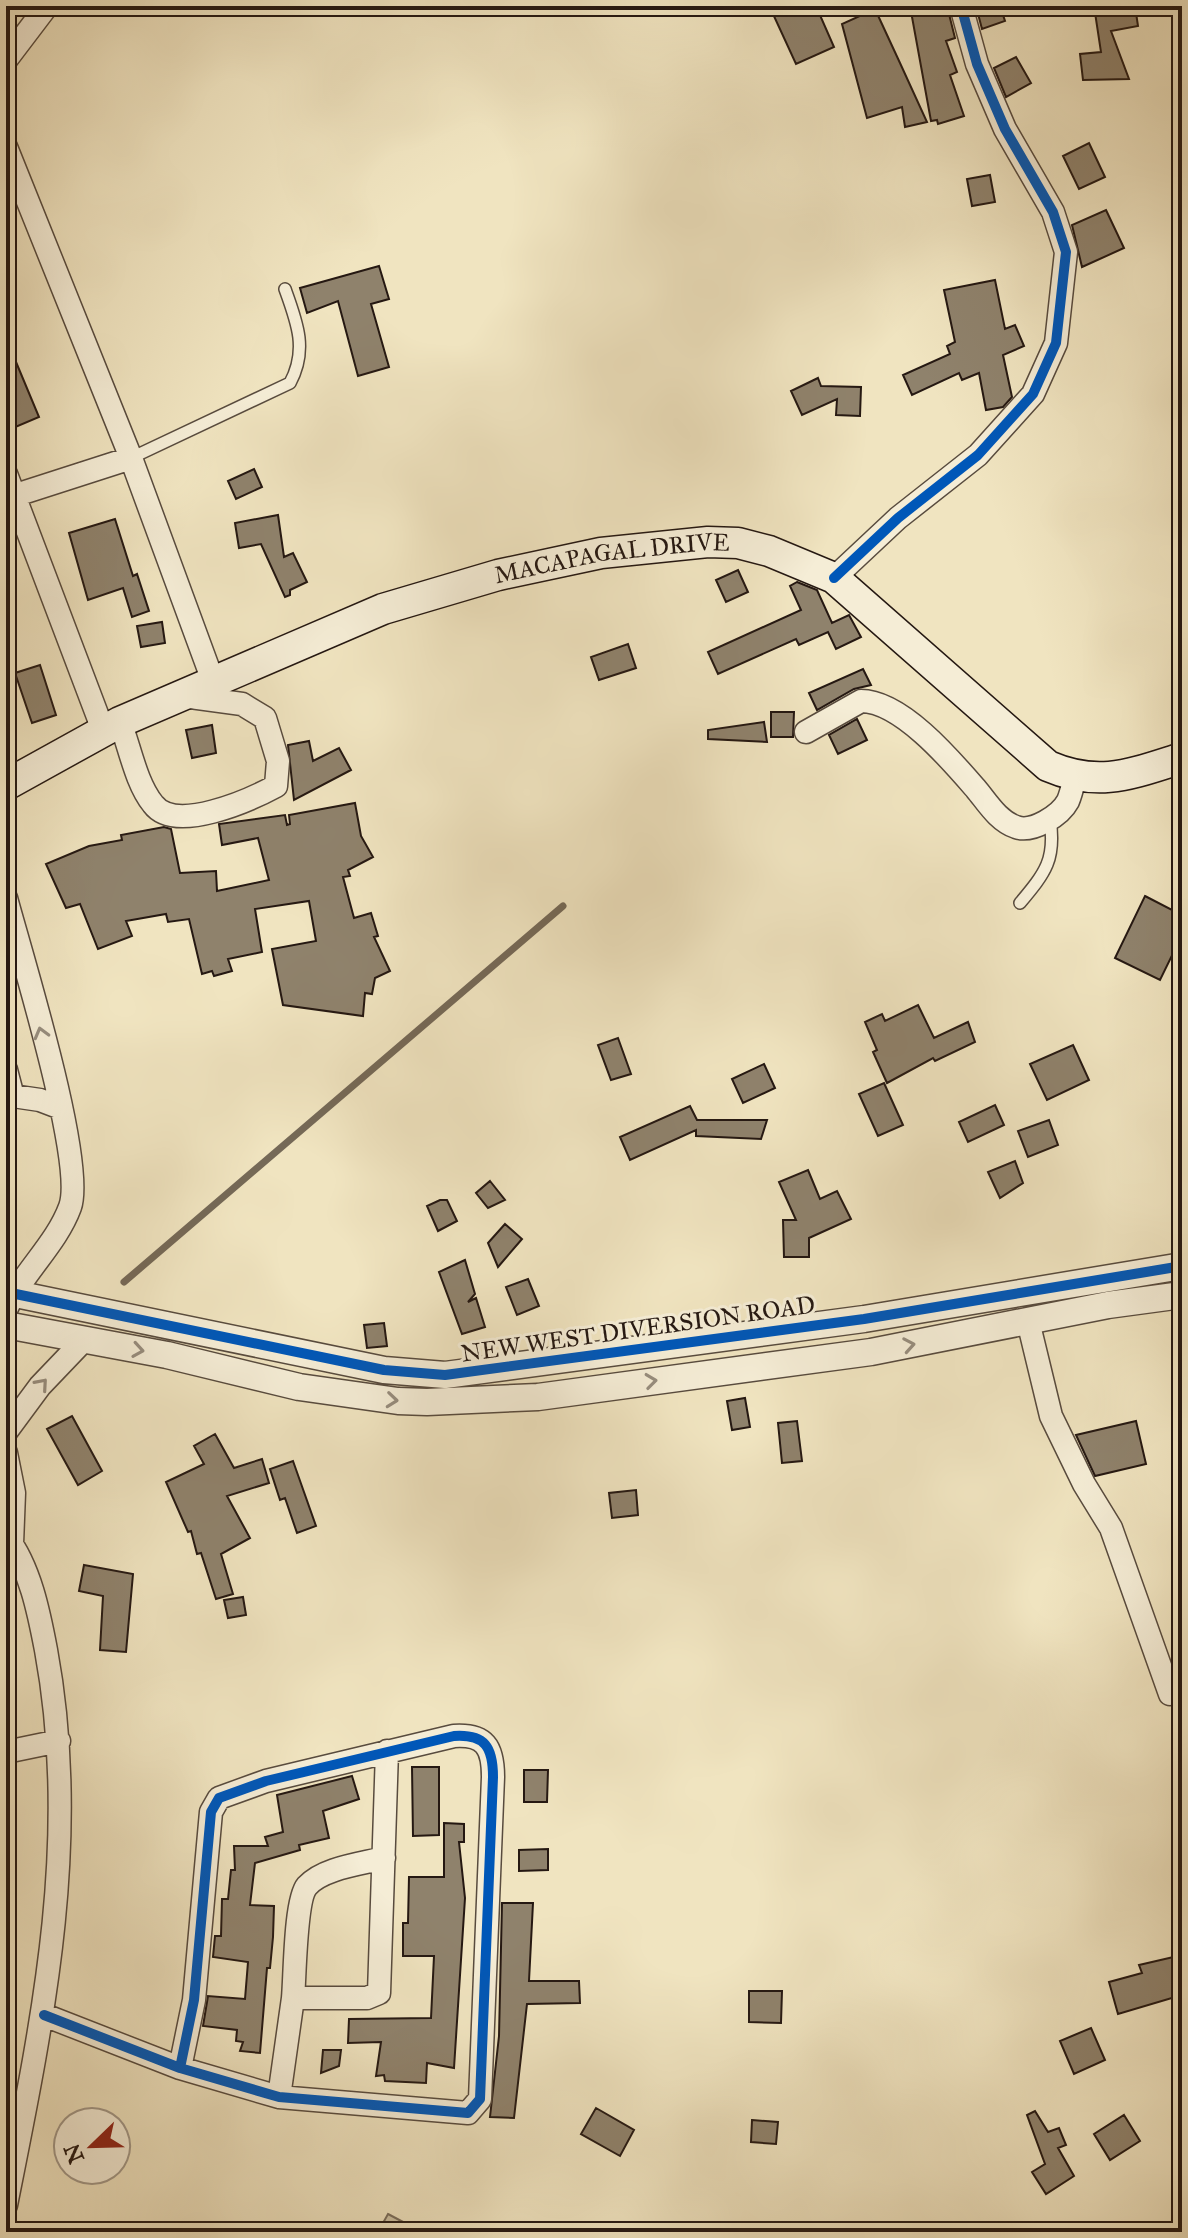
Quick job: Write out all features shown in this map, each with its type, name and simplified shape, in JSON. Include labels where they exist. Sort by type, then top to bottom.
[{"type":"main road","name":"MACAPAGAL DRIVE","points":[[6,785],[112,726],[383,609],[498,575],[601,553],[667,545],[738,543],[769,551],[834,578],[1048,766],[1075,777],[1097,780],[1135,773],[1182,758]]},
{"type":"street","points":[[6,60],[47,6]]},
{"type":"street","points":[[834,578],[898,518],[978,455],[1033,394],[1056,343],[1066,252],[1053,212],[1005,129],[977,64],[961,6]]},
{"type":"street","points":[[6,147],[131,458],[213,681]]},
{"type":"street","points":[[13,496],[131,458]]},
{"type":"street","points":[[6,474],[112,726],[145,790],[161,812],[172,817],[220,810],[245,803],[276,786],[278,761],[265,718],[256,710],[180,695]]},
{"type":"street","points":[[806,732],[861,701],[883,706],[945,754],[1001,819],[1017,828],[1031,828],[1050,818],[1067,803],[1075,777]]},
{"type":"street","points":[[6,898],[61,1108],[73,1182],[72,1204],[64,1222],[8,1299]]},
{"type":"street","points":[[6,1070],[9,1094],[61,1108]]},
{"type":"street","name":"NEW WEST DIVERSION ROAD","points":[[8,1299],[384,1370],[445,1375],[483,1373],[643,1346],[864,1319],[1182,1266]]},
{"type":"street","name":"NEW WEST DIVERSION ROAD","points":[[6,1325],[167,1355],[299,1387],[427,1402],[538,1397],[871,1352],[1182,1295]]},
{"type":"street","points":[[1028,1321],[1051,1416],[1084,1484],[1111,1528],[1170,1694]]},
{"type":"street","points":[[6,1432],[40,1386],[83,1341]]},
{"type":"street","points":[[6,1453],[14,1493],[9,1540],[39,1610],[58,1714],[62,1837],[44,2015],[6,2205]]},
{"type":"street","points":[[44,2015],[180,2068],[279,2097],[459,2115],[468,2113],[480,2099],[493,1755],[479,1738],[465,1736],[387,1751],[266,1781],[229,1793],[214,1804],[194,2000],[180,2068]]},
{"type":"street","points":[[6,1752],[59,1741]]},
{"type":"street","points":[[293,1998],[367,1998],[379,1993],[387,1751]]},
{"type":"street","points":[[279,2097],[302,1901],[308,1886],[320,1877],[384,1858]]},
{"type":"lane","points":[[131,458],[290,383],[299,367],[301,350],[297,323],[285,289]]},
{"type":"lane","points":[[1020,903],[1051,860],[1054,848],[1050,818]]},
{"type":"shaded area","points":[[388,2214],[422,2232],[378,2232]]},
{"type":"building","points":[[791,6],[816,6],[834,47],[796,64],[773,14]]},
{"type":"building","points":[[910,6],[947,6],[955,38],[946,41],[957,72],[950,75],[964,116],[938,124],[937,120],[931,121]]},
{"type":"building","points":[[976,6],[1000,6],[1005,21],[982,29]]},
{"type":"building","points":[[1094,6],[1135,6],[1138,26],[1111,31],[1129,79],[1083,80],[1080,54],[1101,52]]},
{"type":"building","points":[[875,9],[927,122],[905,127],[902,107],[867,118],[842,24]]},
{"type":"building","points":[[1016,57],[1031,83],[1006,97],[994,68]]},
{"type":"building","points":[[1089,143],[1105,177],[1079,189],[1063,156]]},
{"type":"building","points":[[990,175],[995,202],[972,206],[967,179]]},
{"type":"building","points":[[1106,210],[1124,248],[1082,267],[1072,225]]},
{"type":"building","points":[[379,266],[389,299],[371,304],[389,367],[358,376],[338,301],[307,313],[300,288]]},
{"type":"building","points":[[995,280],[1005,329],[1015,325],[1024,346],[1003,355],[1012,397],[1003,407],[986,410],[979,373],[962,380],[959,373],[912,395],[903,375],[950,354],[947,346],[955,342],[944,290]]},
{"type":"building","points":[[6,338],[39,417],[6,431]]},
{"type":"building","points":[[818,378],[821,386],[861,387],[860,416],[836,415],[837,399],[802,415],[791,391]]},
{"type":"building","points":[[254,469],[262,487],[236,499],[228,481]]},
{"type":"building","points":[[278,515],[284,557],[293,553],[307,582],[290,590],[290,595],[285,597],[261,544],[239,548],[235,523]]},
{"type":"building","points":[[115,519],[133,576],[137,574],[149,611],[132,617],[123,588],[88,600],[69,533]]},
{"type":"building","points":[[738,570],[748,592],[726,602],[716,580]]},
{"type":"building","points":[[797,582],[817,590],[832,623],[849,615],[861,637],[836,649],[828,632],[799,645],[796,639],[718,674],[708,652],[801,610],[790,586]]},
{"type":"building","points":[[162,622],[165,643],[141,647],[137,626]]},
{"type":"building","points":[[628,644],[636,668],[599,680],[591,657]]},
{"type":"building","points":[[40,665],[56,715],[32,723],[15,673]]},
{"type":"building","points":[[863,669],[871,685],[854,689],[817,710],[809,693]]},
{"type":"building","points":[[771,712],[794,712],[793,737],[771,737]]},
{"type":"building","points":[[857,719],[867,740],[838,754],[829,735]]},
{"type":"building","points":[[764,722],[767,742],[708,739],[708,730]]},
{"type":"building","points":[[212,725],[216,753],[192,758],[186,730]]},
{"type":"building","points":[[309,741],[313,761],[339,748],[351,770],[294,800],[288,745]]},
{"type":"building","points":[[355,803],[361,836],[373,857],[348,870],[350,876],[343,877],[354,918],[371,913],[378,936],[374,937],[390,971],[375,978],[372,994],[365,993],[363,1016],[283,1005],[272,949],[316,941],[309,901],[255,909],[262,952],[228,959],[232,971],[214,976],[212,971],[202,974],[189,919],[168,922],[166,914],[126,921],[132,936],[98,949],[80,904],[66,908],[46,864],[89,846],[122,840],[121,835],[164,827],[171,829],[180,873],[216,871],[217,891],[269,880],[258,838],[222,845],[219,824],[285,815],[287,825],[290,824],[289,815]]},
{"type":"building","points":[[1145,896],[1182,915],[1182,935],[1160,980],[1115,958]]},
{"type":"building","points":[[918,1005],[934,1038],[968,1022],[975,1042],[935,1061],[933,1058],[887,1083],[873,1052],[877,1050],[865,1022],[882,1014],[885,1021]]},
{"type":"building","points":[[618,1038],[631,1074],[611,1080],[598,1045]]},
{"type":"building","points":[[1073,1045],[1089,1080],[1047,1100],[1030,1064]]},
{"type":"building","points":[[764,1064],[775,1088],[743,1103],[732,1079]]},
{"type":"building","points":[[884,1083],[903,1125],[878,1136],[859,1094]]},
{"type":"building","points":[[995,1105],[1004,1125],[968,1142],[959,1122]]},
{"type":"building","points":[[690,1106],[697,1120],[767,1120],[761,1139],[696,1136],[696,1130],[630,1160],[620,1137]]},
{"type":"building","points":[[1049,1120],[1058,1145],[1028,1157],[1018,1131]]},
{"type":"building","points":[[1015,1161],[1023,1183],[1000,1198],[988,1172]]},
{"type":"building","points":[[808,1170],[820,1199],[837,1191],[851,1219],[809,1238],[809,1257],[784,1257],[783,1220],[796,1220],[779,1182]]},
{"type":"building","points":[[490,1181],[505,1200],[488,1208],[476,1193]]},
{"type":"building","points":[[447,1200],[457,1221],[438,1231],[427,1206]]},
{"type":"building","points":[[505,1224],[522,1239],[498,1267],[488,1243]]},
{"type":"building","points":[[465,1260],[475,1294],[468,1302],[476,1298],[485,1327],[462,1334],[439,1272]]},
{"type":"building","points":[[528,1279],[539,1306],[517,1315],[506,1287]]},
{"type":"building","points":[[384,1323],[387,1346],[367,1348],[364,1325]]},
{"type":"building","points":[[745,1398],[750,1427],[732,1430],[727,1401]]},
{"type":"building","points":[[72,1416],[102,1471],[78,1485],[47,1429]]},
{"type":"building","points":[[797,1421],[802,1461],[782,1463],[778,1423]]},
{"type":"building","points":[[1136,1421],[1146,1464],[1095,1476],[1076,1435]]},
{"type":"building","points":[[215,1434],[234,1468],[262,1459],[269,1483],[227,1496],[250,1538],[221,1554],[233,1594],[216,1599],[201,1553],[197,1554],[191,1531],[188,1532],[166,1482],[204,1464],[194,1446]]},
{"type":"building","points":[[293,1461],[316,1526],[297,1533],[285,1498],[280,1500],[270,1469]]},
{"type":"building","points":[[636,1490],[638,1515],[612,1518],[609,1493]]},
{"type":"building","points":[[84,1565],[133,1574],[126,1652],[100,1650],[103,1596],[79,1591]]},
{"type":"building","points":[[243,1597],[246,1615],[228,1618],[224,1600]]},
{"type":"building","points":[[412,1767],[439,1767],[439,1835],[413,1836]]},
{"type":"building","points":[[524,1770],[548,1770],[547,1802],[524,1802]]},
{"type":"building","points":[[352,1776],[359,1799],[323,1811],[329,1838],[299,1845],[300,1850],[255,1863],[250,1905],[274,1906],[273,1937],[270,1968],[267,1968],[260,2053],[240,2051],[243,2042],[236,2041],[237,2030],[203,2026],[208,1996],[245,1999],[248,1962],[213,1957],[215,1936],[221,1936],[222,1899],[228,1899],[231,1870],[235,1870],[234,1846],[268,1846],[265,1837],[283,1832],[277,1795]]},
{"type":"building","points":[[444,1823],[464,1824],[464,1842],[459,1842],[465,1898],[454,2068],[427,2063],[426,2083],[385,2081],[384,2075],[376,2076],[381,2042],[348,2043],[349,2019],[431,2018],[434,1956],[403,1956],[403,1923],[408,1923],[409,1877],[444,1877]]},
{"type":"building","points":[[548,1849],[548,1870],[519,1871],[519,1850]]},
{"type":"building","points":[[502,1903],[533,1903],[529,1981],[579,1981],[580,2003],[527,2004],[514,2118],[490,2117],[499,2036]]},
{"type":"building","points":[[1182,1955],[1182,1995],[1118,2014],[1109,1982],[1142,1973],[1139,1965]]},
{"type":"building","points":[[749,1991],[782,1991],[781,2023],[749,2022]]},
{"type":"building","points":[[1091,2028],[1105,2060],[1074,2074],[1060,2041]]},
{"type":"building","points":[[323,2050],[341,2050],[339,2066],[321,2073]]},
{"type":"building","points":[[596,2108],[634,2130],[620,2156],[581,2134]]},
{"type":"building","points":[[1035,2111],[1048,2132],[1059,2128],[1066,2145],[1058,2148],[1074,2176],[1046,2194],[1032,2172],[1045,2164],[1027,2115]]},
{"type":"building","points":[[1124,2115],[1140,2141],[1110,2160],[1094,2134]]},
{"type":"building","points":[[752,2120],[778,2122],[776,2144],[751,2142]]},
{"type":"waterway","points":[[124,1282],[563,906]]},
{"type":"cycle path","points":[[834,578],[898,518],[978,455],[1033,394],[1056,343],[1066,252],[1053,212],[1005,129],[977,64],[961,6]]},
{"type":"cycle path","points":[[6,1292],[384,1370],[445,1375],[864,1319],[1182,1266]]},
{"type":"cycle path","points":[[44,2015],[180,2068],[279,2097],[468,2113],[480,2099],[493,1777],[491,1758],[485,1744],[473,1737],[454,1736],[266,1781],[219,1798],[211,1812],[194,2000],[180,2068]]}]
